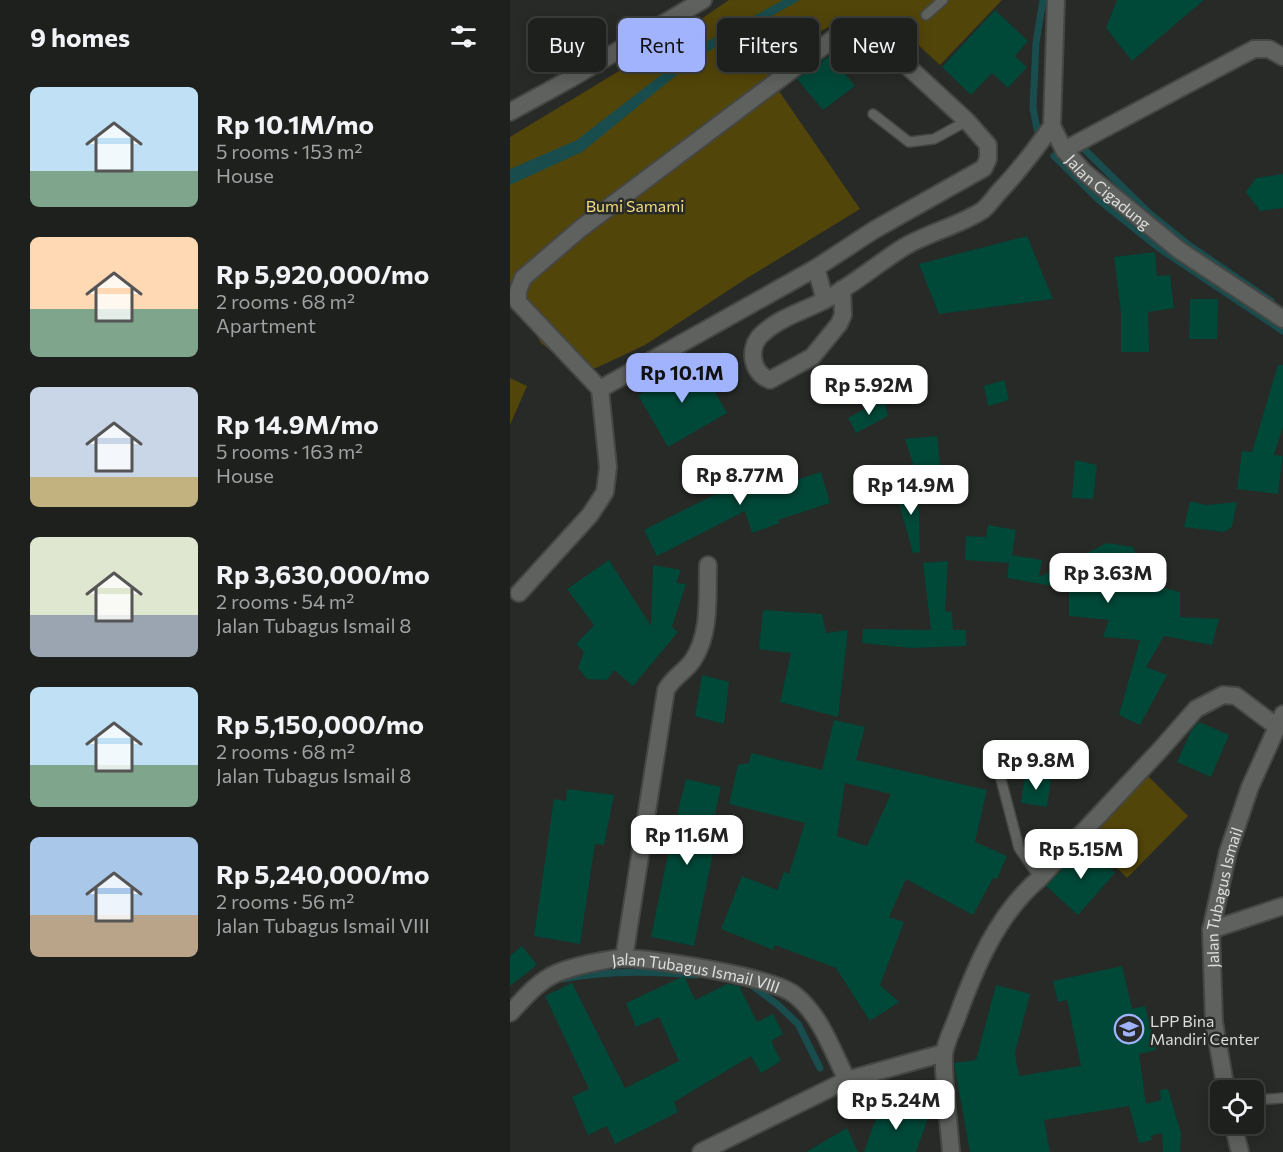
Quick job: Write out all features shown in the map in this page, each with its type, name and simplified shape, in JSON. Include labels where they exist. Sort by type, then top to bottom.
[{"type":"street","points":[[510,112],[703,0]]},
{"type":"street","name":"Jalan Cigadung","points":[[1056,0],[1052,126],[1064,150],[1084,172],[1179,250],[1283,319]]},
{"type":"street","points":[[519,593],[590,515],[605,492],[608,467],[600,389],[518,302],[518,291],[524,278],[580,229],[849,27],[865,27],[967,121],[987,145],[988,159],[984,168],[874,230],[816,268],[600,389]]},
{"type":"street","points":[[1064,150],[1254,49],[1269,49],[1283,57]]},
{"type":"street","points":[[842,289],[843,315],[839,324],[812,357],[770,380],[763,377],[755,365],[753,356],[759,337],[771,327],[825,300],[905,246],[983,210],[1023,166],[1052,126]]},
{"type":"street","points":[[816,268],[825,300]]},
{"type":"street","points":[[624,958],[666,690],[670,682],[689,666],[702,644],[708,565]]},
{"type":"street","points":[[951,1152],[944,1053],[963,1001],[989,943],[1007,913],[1026,889],[1040,878],[1196,709],[1223,695],[1236,696],[1280,720]]},
{"type":"street","name":"Jalan Tubagus Ismail","points":[[1224,1080],[1214,1022],[1210,930],[1228,852],[1250,787],[1280,720]]},
{"type":"street","points":[[1210,930],[1283,906]]},
{"type":"street","name":"Jalan Tubagus Ismail VIII","points":[[510,1013],[552,975],[572,968],[624,958],[695,967],[767,983],[792,993],[813,1012],[847,1080]]},
{"type":"street","points":[[701,1152],[847,1080],[944,1053]]},
{"type":"street","points":[[1236,1134],[1240,1152]]},
{"type":"lane","points":[[926,15],[943,0]]},
{"type":"lane","points":[[873,114],[909,142],[934,139],[967,121]]},
{"type":"lane","points":[[998,768],[1019,848],[1040,878]]},
{"type":"lane","points":[[1264,1099],[1283,1098]]},
{"type":"green space","name":"Bumi Samami","points":[[729,0],[1002,0],[940,65],[917,44],[917,18],[831,18],[831,25],[819,32],[819,18],[717,18],[717,72],[771,72],[768,75],[860,209],[744,280],[645,345],[596,368],[571,366],[541,343],[510,291],[510,137],[618,72],[705,72],[705,18],[703,18]]},
{"type":"green space","points":[[510,378],[527,386],[510,425]]},
{"type":"green space","points":[[1148,776],[1188,816],[1127,878],[1087,838]]},
{"type":"water","points":[[783,0],[800,0],[768,18],[750,18]]},
{"type":"water","points":[[717,36],[717,46],[705,53],[705,43]]},
{"type":"water","points":[[665,72],[680,72],[582,152],[510,185],[510,169],[577,140]]},
{"type":"building","points":[[1117,0],[1204,0],[1132,61],[1106,28]]},
{"type":"building","points":[[995,10],[1028,41],[1015,56],[1027,67],[1008,88],[992,73],[971,95],[942,67]]},
{"type":"building","points":[[830,55],[831,72],[844,72],[855,86],[823,110],[797,79],[807,72],[819,72],[819,63]]},
{"type":"building","points":[[1283,174],[1283,208],[1260,211],[1246,192],[1256,178]]},
{"type":"building","points":[[1027,236],[1053,299],[939,314],[919,264]]},
{"type":"building","points":[[1155,252],[1157,276],[1170,275],[1174,308],[1148,312],[1149,352],[1121,352],[1121,312],[1114,257]]},
{"type":"building","points":[[1190,299],[1218,299],[1217,339],[1189,339]]},
{"type":"building","points":[[697,361],[727,413],[668,447],[638,395]]},
{"type":"building","points":[[1278,365],[1283,365],[1283,427],[1274,455],[1283,456],[1278,494],[1237,489],[1242,451],[1252,452]]},
{"type":"building","points":[[1004,380],[1009,400],[988,406],[984,386]]},
{"type":"building","points":[[884,398],[888,416],[856,433],[848,418]]},
{"type":"building","points":[[937,436],[941,475],[917,476],[905,439]]},
{"type":"building","points":[[742,454],[765,490],[821,472],[830,503],[778,520],[780,523],[752,533],[745,511],[657,556],[644,530],[734,485],[723,467]]},
{"type":"building","points":[[1075,460],[1097,465],[1093,499],[1072,498]]},
{"type":"building","points":[[918,488],[920,552],[913,553],[896,493]]},
{"type":"building","points":[[1190,501],[1206,505],[1237,502],[1232,527],[1224,532],[1184,527]]},
{"type":"building","points":[[988,525],[1016,530],[1012,555],[1042,560],[1039,577],[1107,543],[1133,547],[1145,583],[1180,592],[1180,617],[1219,619],[1212,645],[1164,636],[1146,667],[1167,675],[1140,725],[1119,715],[1140,640],[1103,637],[1109,620],[1069,616],[1069,589],[1007,578],[1009,563],[965,560],[966,536],[986,537]]},
{"type":"building","points":[[609,560],[651,626],[653,565],[681,570],[676,583],[686,584],[672,627],[678,632],[633,686],[614,670],[607,680],[587,679],[578,668],[584,652],[576,644],[594,625],[567,589]]},
{"type":"building","points":[[948,561],[945,611],[952,612],[953,630],[966,630],[966,646],[911,648],[862,643],[863,629],[931,630],[923,563]]},
{"type":"building","points":[[763,610],[822,614],[826,633],[848,630],[838,717],[780,702],[791,653],[759,649]]},
{"type":"building","points":[[702,675],[729,682],[724,724],[695,716]]},
{"type":"building","points":[[834,720],[865,727],[856,760],[987,790],[975,842],[1007,856],[997,879],[993,878],[973,915],[906,879],[889,917],[904,922],[880,985],[899,1002],[870,1021],[836,968],[775,945],[773,950],[721,929],[742,876],[777,890],[784,872],[789,874],[805,823],[729,804],[738,765],[749,763],[751,753],[822,770]],"holes":[[[845,783],[891,794],[867,846],[837,836]]]},
{"type":"building","points":[[1199,722],[1229,735],[1211,777],[1177,762],[1191,731]]},
{"type":"building","points":[[1025,775],[1051,778],[1047,807],[1021,803]]},
{"type":"building","points":[[686,779],[721,787],[706,852],[713,853],[694,946],[651,937]]},
{"type":"building","points":[[567,789],[614,795],[604,845],[595,844],[580,944],[534,936],[554,799],[566,801]]},
{"type":"building","points":[[1085,845],[1115,873],[1078,915],[1046,886]]},
{"type":"building","points":[[522,946],[537,965],[510,986],[510,956]]},
{"type":"building","points":[[1122,966],[1132,1009],[1145,1006],[1156,1050],[1139,1054],[1146,1104],[1161,1100],[1160,1090],[1168,1089],[1181,1133],[1180,1152],[1163,1152],[1162,1133],[1151,1136],[1152,1140],[1139,1143],[1129,1106],[1044,1120],[1050,1152],[970,1152],[954,1063],[976,1060],[996,985],[1030,994],[1015,1053],[1019,1076],[1081,1066],[1067,1000],[1058,1002],[1053,981]]},
{"type":"building","points":[[684,976],[695,1000],[727,984],[739,986],[757,1022],[773,1014],[783,1034],[771,1041],[781,1061],[761,1073],[751,1056],[674,1102],[678,1112],[615,1144],[607,1126],[588,1135],[572,1097],[589,1089],[545,996],[572,983],[625,1088],[679,1061],[659,1017],[636,1027],[626,1003]]},
{"type":"building","points":[[882,1102],[928,1118],[916,1152],[864,1152]]},
{"type":"building","points":[[847,1128],[858,1152],[806,1152]]},
{"type":"waterway","points":[[1038,134],[1033,108],[1036,43],[1043,0]]},
{"type":"waterway","points":[[1083,148],[1149,213],[1190,246],[1271,301]]},
{"type":"waterway","points":[[1054,156],[1099,200],[1159,248],[1283,331]]},
{"type":"waterway","points":[[563,979],[629,972],[696,975]]},
{"type":"waterway","points":[[750,984],[777,1004],[798,1024],[820,1068]]},
{"type":"place","name":"LPP Bina Mandiri Center","points":[[1129,1029]]}]
